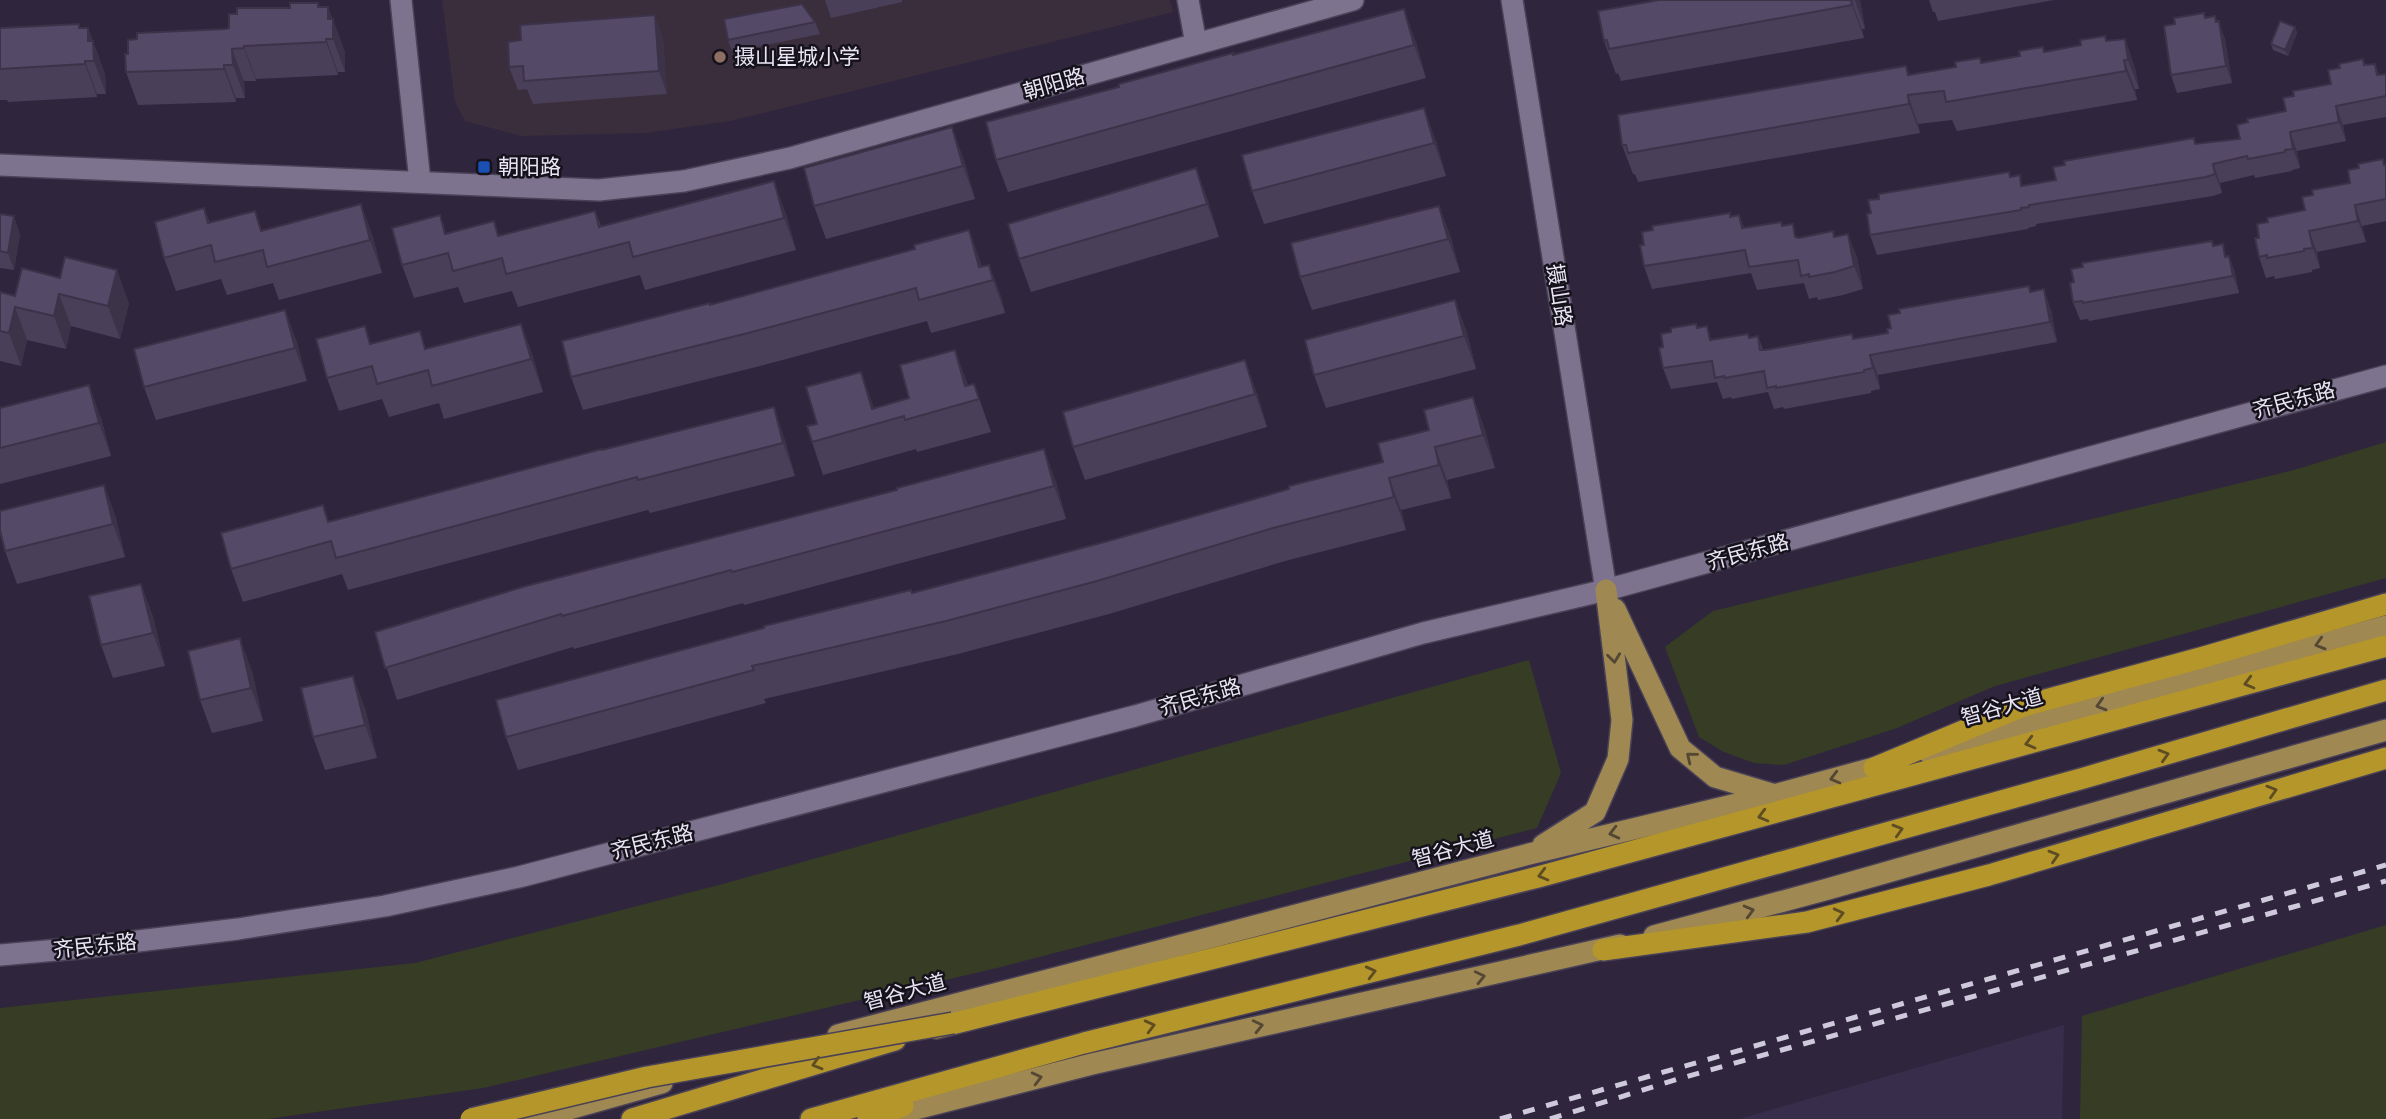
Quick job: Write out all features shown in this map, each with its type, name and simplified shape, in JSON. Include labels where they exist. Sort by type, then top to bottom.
[{"type":"highway","points":[[1874,768],[2023,706],[2386,604]]},
{"type":"highway","name":"智谷大道","points":[[632,1119],[953,1023],[1551,873],[2386,646]]},
{"type":"highway","points":[[811,1119],[1084,1043],[1519,935],[2084,778],[2386,690]]},
{"type":"highway","points":[[1602,950],[1807,922],[1989,876],[2386,758]]},
{"type":"highway","points":[[471,1119],[647,1077],[953,1023]]},
{"type":"highway","points":[[868,1119],[1084,1043]]},
{"type":"main road","points":[[1606,590],[1680,748],[1715,777],[1774,795]]},
{"type":"main road","points":[[1529,854],[1595,812],[1618,759],[1622,720],[1606,590]]},
{"type":"main road","name":"智谷大道","points":[[533,1119],[783,1049],[1529,854],[1774,795],[2386,625]]},
{"type":"main road","points":[[876,1119],[1092,1063],[1602,950],[1842,886],[2386,730]]},
{"type":"street","points":[[401,0],[420,182]]},
{"type":"street","points":[[1188,0],[1196,44]]},
{"type":"street","name":"朝阳路","points":[[0,165],[599,190],[684,181],[790,158],[1353,0]]},
{"type":"street","name":"摄山路","points":[[1512,0],[1606,590]]},
{"type":"street","name":"齐民东路","points":[[0,955],[238,929],[385,906],[519,877],[1135,716],[1423,633],[1606,590],[2386,376]]},
{"type":"shaded area","name":"摄山星城小学","points":[[442,0],[1170,0],[1173,12],[730,121],[645,133],[521,136],[465,121],[455,102]]},
{"type":"shaded area","points":[[2064,1025],[2062,1119],[1739,1119]]},
{"type":"green space","points":[[2386,442],[2386,578],[1995,686],[1897,728],[1784,765],[1754,763],[1724,752],[1699,737],[1665,647],[1713,611],[2294,470]]},
{"type":"green space","points":[[1529,660],[1561,773],[1537,828],[1001,967],[483,1088],[268,1119],[0,1119],[0,1008],[415,963],[723,884]]},
{"type":"green space","points":[[2386,925],[2386,1119],[2080,1119],[2082,1016]]},
{"type":"building","points":[[1659,0],[1851,0],[1852,5],[1609,49],[1607,40],[1604,41],[1598,11]]},
{"type":"building","points":[[290,3],[318,3],[318,7],[328,7],[328,19],[333,19],[333,39],[326,39],[326,42],[244,46],[232,49],[233,65],[224,65],[224,69],[126,72],[125,54],[128,54],[128,40],[137,39],[137,33],[226,29],[229,28],[229,14],[237,14],[237,8],[290,8]]},
{"type":"building","points":[[802,4],[815,22],[728,40],[724,19]]},
{"type":"building","points":[[1404,9],[1414,45],[996,160],[986,122],[1233,53]]},
{"type":"building","points":[[2204,13],[2205,18],[2215,16],[2216,22],[2219,21],[2226,66],[2171,75],[2164,26],[2175,24],[2174,18]]},
{"type":"building","points":[[655,15],[659,71],[524,81],[523,66],[509,67],[508,42],[521,40],[520,25]]},
{"type":"building","points":[[2280,21],[2295,27],[2285,50],[2271,44]]},
{"type":"building","points":[[79,24],[79,28],[88,28],[88,41],[93,41],[94,61],[85,61],[85,64],[0,69],[0,28]]},
{"type":"building","points":[[2105,36],[2106,41],[2125,39],[2128,60],[2124,60],[2126,71],[1946,102],[1944,91],[1908,95],[1909,104],[1628,153],[1626,145],[1622,145],[1618,115],[1906,66],[1908,75],[1956,67],[1955,62],[1980,58],[1981,63],[2020,56],[2019,51],[2043,47],[2044,52],[2081,45],[2080,40]]},
{"type":"building","points":[[2363,59],[2364,65],[2375,64],[2377,75],[2386,74],[2386,96],[2336,106],[2339,122],[2290,132],[2293,149],[2285,152],[2248,159],[2247,156],[2213,164],[2215,174],[2206,177],[2029,205],[2021,210],[1870,235],[1867,214],[1871,213],[1868,200],[1879,199],[1879,194],[2009,172],[2010,177],[2020,175],[2021,186],[2056,180],[2053,167],[2065,165],[2064,161],[2194,138],[2195,144],[2240,139],[2237,125],[2248,122],[2247,119],[2286,111],[2283,98],[2294,96],[2293,91],[2331,84],[2328,70],[2340,68],[2339,64]]},
{"type":"building","points":[[1424,108],[1434,143],[1252,191],[1242,155]]},
{"type":"building","points":[[952,127],[963,166],[814,206],[804,168]]},
{"type":"building","points":[[2383,159],[2384,165],[2386,164],[2386,199],[2355,205],[2358,221],[2309,231],[2313,248],[2267,258],[2267,255],[2259,257],[2255,238],[2259,238],[2257,224],[2268,222],[2267,218],[2305,210],[2302,197],[2313,195],[2312,190],[2350,183],[2348,170],[2359,168],[2358,164]]},
{"type":"building","points":[[1196,168],[1207,204],[1019,259],[1008,224]]},
{"type":"building","points":[[774,181],[784,218],[633,257],[629,242],[506,274],[502,258],[453,271],[448,253],[402,265],[392,228],[440,215],[445,234],[494,221],[498,236],[595,211],[599,227]]},
{"type":"building","points":[[361,204],[370,240],[267,267],[263,250],[215,262],[211,245],[164,258],[155,222],[204,208],[208,223],[255,211],[261,231]]},
{"type":"building","points":[[1439,206],[1448,239],[1300,277],[1291,243]]},
{"type":"building","points":[[1730,213],[1730,217],[1739,215],[1742,228],[1781,222],[1782,226],[1793,224],[1795,237],[1799,238],[1833,231],[1834,237],[1848,234],[1854,266],[1809,277],[1809,274],[1801,276],[1798,260],[1749,267],[1745,250],[1644,266],[1640,245],[1644,245],[1642,232],[1653,230],[1652,226]]},
{"type":"building","points":[[0,214],[14,216],[8,253],[0,251]]},
{"type":"building","points":[[969,230],[979,267],[989,265],[993,280],[919,300],[916,288],[571,377],[562,341],[710,305],[915,249],[914,245]]},
{"type":"building","points":[[2212,241],[2213,246],[2223,244],[2225,257],[2229,256],[2233,276],[2083,303],[2073,302],[2070,283],[2074,282],[2071,269],[2083,267],[2082,263]]},
{"type":"building","points":[[65,257],[117,270],[108,306],[59,294],[54,316],[15,307],[9,333],[0,331],[0,292],[15,296],[22,268],[60,278]]},
{"type":"building","points":[[2029,286],[2030,292],[2044,289],[2050,322],[1870,355],[1873,368],[1864,372],[1776,388],[1767,388],[1764,371],[1715,378],[1712,361],[1663,368],[1659,348],[1663,347],[1661,334],[1671,332],[1671,328],[1696,324],[1697,328],[1707,326],[1710,340],[1748,334],[1749,338],[1758,336],[1760,350],[1852,334],[1853,339],[1888,333],[1887,329],[1891,328],[1888,315],[1900,313],[1899,309]]},
{"type":"building","points":[[1455,300],[1464,336],[1314,375],[1305,340]]},
{"type":"building","points":[[285,310],[295,348],[144,387],[134,349]]},
{"type":"building","points":[[521,324],[531,359],[432,386],[428,370],[377,384],[372,366],[327,378],[316,339],[365,326],[370,344],[420,331],[425,349]]},
{"type":"building","points":[[955,350],[965,386],[974,384],[979,399],[905,420],[904,416],[812,442],[807,426],[817,424],[806,387],[861,372],[872,409],[909,398],[900,365]]},
{"type":"building","points":[[1245,360],[1255,394],[1073,447],[1063,412]]},
{"type":"building","points":[[89,385],[99,423],[0,448],[0,408]]},
{"type":"building","points":[[1473,397],[1483,435],[1435,447],[1439,465],[1389,478],[1394,497],[1273,528],[1097,581],[946,621],[752,666],[754,670],[506,737],[496,700],[764,626],[911,590],[912,593],[1112,540],[1289,489],[1289,486],[1383,462],[1378,443],[1429,430],[1424,410]]},
{"type":"building","points":[[774,407],[783,443],[638,480],[637,477],[336,558],[331,541],[231,569],[221,533],[323,505],[328,522],[602,449]]},
{"type":"building","points":[[1044,449],[1054,486],[732,572],[731,570],[562,616],[561,614],[385,668],[375,632],[526,586]]},
{"type":"building","points":[[104,485],[113,524],[5,551],[0,530],[0,511]]},
{"type":"building","points":[[141,584],[153,633],[101,645],[89,596]]},
{"type":"building","points":[[240,638],[251,688],[200,700],[188,651]]},
{"type":"building","points":[[353,676],[365,725],[313,737],[301,688]]},
{"type":"railway","points":[[1500,1119],[2386,865]]},
{"type":"railway","points":[[1550,1119],[1678,1079],[2386,881]]},
{"type":"place","name":"摄山星城小学","points":[[720,57]]},
{"type":"place","name":"朝阳路","points":[[484,167]]}]
